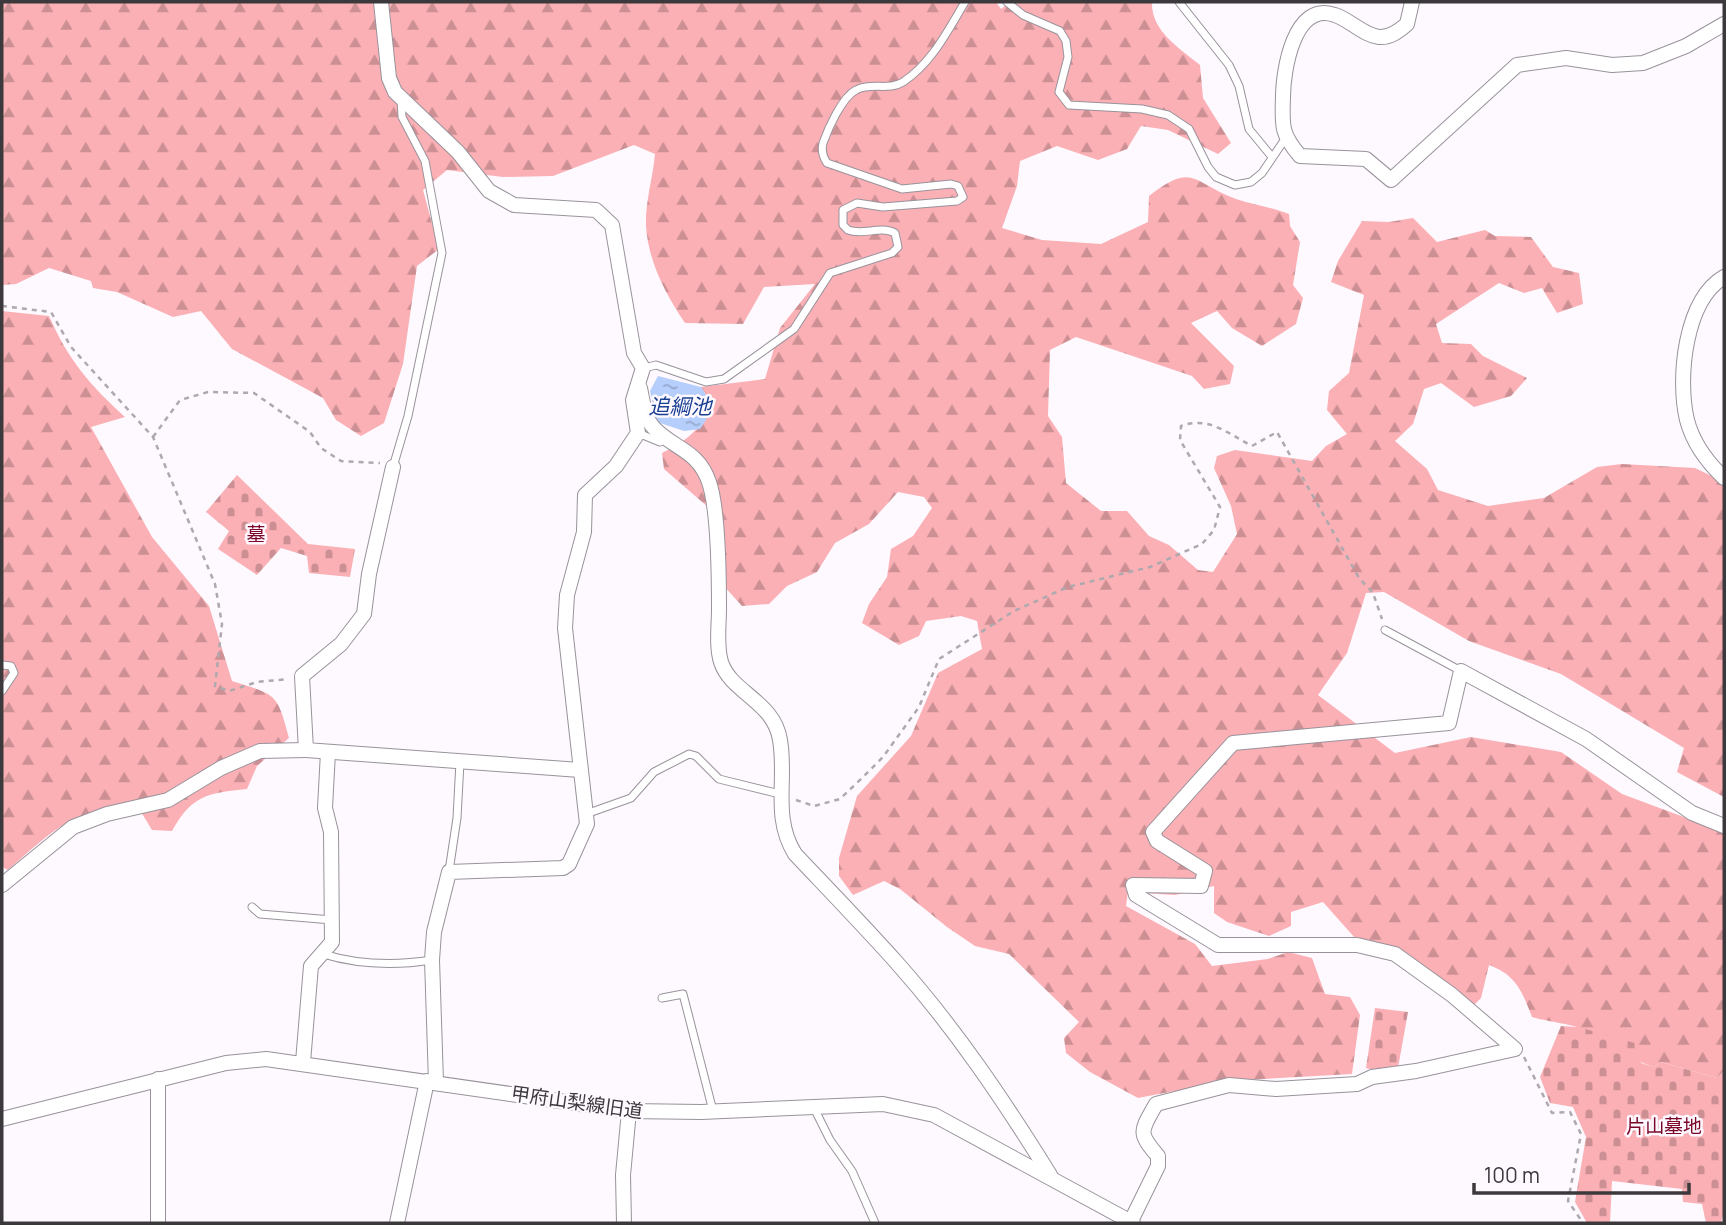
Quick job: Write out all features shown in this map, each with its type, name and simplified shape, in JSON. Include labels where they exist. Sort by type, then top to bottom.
[{"type":"street","points":[[381,2],[389,78],[401,98],[458,152],[478,180],[496,196],[514,205],[596,210],[612,225],[634,353],[643,368],[633,400],[638,433],[616,466],[585,495],[584,533],[567,595],[565,628],[587,824],[569,864],[563,868],[449,872],[434,932],[431,1082],[397,1223]]},
{"type":"street","points":[[1412,2],[1407,24],[1388,37],[1377,37],[1328,13],[1317,14],[1298,29],[1283,78],[1285,138],[1300,156],[1366,159],[1391,180],[1509,69],[1517,65],[1566,58],[1612,65],[1636,64],[1686,46],[1724,24]]},
{"type":"street","points":[[1724,276],[1712,284],[1701,299],[1684,360],[1686,418],[1708,463],[1724,478]]},
{"type":"street","points":[[639,387],[648,421],[697,459],[709,480],[719,589],[720,661],[726,673],[772,717],[777,729],[780,742],[782,822],[795,854],[898,964],[931,1004],[1001,1097],[1050,1175]]},
{"type":"street","points":[[306,750],[302,676],[341,643],[364,614],[369,574],[393,467]]},
{"type":"street","points":[[1515,1049],[1452,995],[1395,954],[1357,945],[1218,945],[1136,895],[1133,885],[1201,886],[1205,871],[1157,841],[1153,832],[1233,743],[1449,723],[1461,671],[1566,727],[1692,813],[1724,826]]},
{"type":"street","points":[[2,885],[73,827],[107,814],[168,800],[221,768],[260,751],[306,750],[460,759],[580,770]]},
{"type":"street","points":[[303,1062],[311,965],[332,942],[331,832],[325,808],[328,752]]},
{"type":"street","points":[[1132,1222],[1158,1166],[1158,1156],[1142,1139],[1142,1130],[1156,1104],[1229,1086],[1276,1089],[1357,1084],[1372,1077],[1416,1071],[1515,1049]]},
{"type":"street","name":"甲府山梨線旧道","points":[[2,1119],[245,1060],[303,1062],[629,1111],[713,1111],[871,1103],[934,1115],[1050,1175],[1132,1222]]},
{"type":"street","points":[[158,1079],[158,1223]]},
{"type":"street","points":[[624,1223],[623,1175],[629,1111]]},
{"type":"lane","points":[[643,368],[656,365],[690,379],[706,382],[724,379],[794,329],[830,274],[892,253],[898,247],[895,233],[888,229],[856,233],[848,230],[842,218],[848,205],[857,203],[883,207],[957,201],[963,197],[958,186],[951,184],[902,189],[884,185],[860,172],[827,163],[822,157],[822,145],[848,96],[866,86],[894,86],[904,81],[939,47],[965,2]]},
{"type":"lane","points":[[1007,2],[1023,15],[1060,32],[1066,41],[1068,57],[1059,92],[1069,105],[1154,110],[1168,115],[1189,129],[1216,177],[1235,185],[1251,182],[1262,173],[1285,138]]},
{"type":"lane","points":[[1179,2],[1229,65],[1239,86],[1253,138],[1272,157]]},
{"type":"lane","points":[[393,467],[408,416],[442,253],[425,161],[402,117],[401,98]]},
{"type":"lane","points":[[638,433],[660,442],[668,438]]},
{"type":"lane","points":[[1385,630],[1461,671]]},
{"type":"lane","points":[[2,665],[11,666],[13,673],[2,691]]},
{"type":"lane","points":[[586,814],[631,798],[654,772],[689,754],[696,756],[719,779],[780,794]]},
{"type":"lane","points":[[449,872],[457,818],[460,759]]},
{"type":"lane","points":[[252,906],[260,914],[332,920]]},
{"type":"lane","points":[[323,954],[346,961],[381,965],[432,960]]},
{"type":"lane","points":[[662,998],[683,994],[713,1111]]},
{"type":"lane","points":[[813,1105],[830,1140],[852,1171],[876,1223]]},
{"type":"path","points":[[2,306],[51,312],[71,347],[153,437],[215,584],[222,624],[215,686],[229,691],[257,682],[302,676]]},
{"type":"path","points":[[153,437],[180,400],[208,392],[254,393],[310,432],[321,448],[341,461],[376,462],[393,467]]},
{"type":"path","points":[[780,794],[814,806],[840,799],[883,757],[905,727],[919,707],[939,659],[1014,611],[1068,587],[1150,567],[1202,544],[1214,530],[1220,508],[1180,440],[1181,426],[1196,421],[1210,423],[1252,446],[1276,432],[1359,578],[1373,593],[1385,630]]},
{"type":"path","points":[[1515,1049],[1527,1059],[1552,1113],[1570,1112],[1581,1134],[1568,1201],[1583,1223]]},
{"type":"green space","points":[[2,2],[996,2],[1001,9],[1010,2],[1152,2],[1156,22],[1161,30],[1200,65],[1203,98],[1231,143],[1218,154],[1168,130],[1141,126],[1127,149],[1098,160],[1057,146],[1020,161],[1017,186],[1002,228],[1042,240],[1101,244],[1148,222],[1149,196],[1175,179],[1185,177],[1193,178],[1236,199],[1289,214],[1290,226],[1300,242],[1293,285],[1303,298],[1296,324],[1262,346],[1232,328],[1217,311],[1191,323],[1234,366],[1230,384],[1204,389],[1192,376],[1076,337],[1050,350],[1048,416],[1062,437],[1066,483],[1101,511],[1127,511],[1149,536],[1169,545],[1198,570],[1213,572],[1237,534],[1231,506],[1214,468],[1217,456],[1235,450],[1312,461],[1326,446],[1347,434],[1327,410],[1329,391],[1349,373],[1364,295],[1331,282],[1338,261],[1362,221],[1389,222],[1413,218],[1437,242],[1485,230],[1495,236],[1531,237],[1553,267],[1579,273],[1583,304],[1557,313],[1542,288],[1524,293],[1499,283],[1436,324],[1442,343],[1471,344],[1483,356],[1527,378],[1511,396],[1474,407],[1441,383],[1424,389],[1413,424],[1395,441],[1427,469],[1438,490],[1488,506],[1544,498],[1597,467],[1622,464],[1695,468],[1724,482],[1724,797],[1677,772],[1684,748],[1561,674],[1469,641],[1384,592],[1366,593],[1347,653],[1318,695],[1395,753],[1471,737],[1561,752],[1622,794],[1724,832],[1724,1071],[1717,1078],[1661,1062],[1654,1067],[1580,1028],[1532,1017],[1517,985],[1506,974],[1489,965],[1481,998],[1472,1007],[1416,960],[1355,938],[1323,902],[1291,912],[1291,926],[1269,936],[1227,922],[1214,913],[1214,886],[1175,895],[1128,892],[1126,906],[1195,944],[1212,966],[1268,959],[1288,952],[1312,958],[1325,994],[1350,997],[1360,1015],[1352,1074],[1227,1081],[1138,1098],[1090,1072],[1066,1053],[1064,1038],[1079,1022],[1009,954],[975,946],[900,889],[884,881],[853,895],[839,876],[839,858],[857,796],[911,736],[938,673],[982,649],[977,621],[961,616],[926,621],[919,636],[899,645],[862,623],[869,604],[887,577],[891,549],[913,536],[932,508],[924,497],[898,492],[869,524],[835,543],[817,572],[787,586],[769,604],[742,606],[723,585],[716,514],[664,469],[662,453],[692,434],[712,404],[701,387],[765,379],[780,328],[815,284],[764,287],[743,324],[685,323],[659,277],[647,239],[647,208],[655,154],[634,145],[553,176],[503,177],[447,170],[423,190],[439,249],[417,266],[403,364],[384,423],[361,436],[336,420],[323,398],[232,349],[201,311],[173,317],[117,292],[93,288],[91,281],[49,268],[16,284],[2,285]]},
{"type":"green space","points":[[2,311],[49,316],[64,346],[81,371],[125,417],[91,427],[152,537],[209,606],[232,681],[258,689],[277,703],[289,738],[257,766],[247,789],[202,798],[187,810],[172,831],[152,830],[135,802],[95,810],[65,824],[8,870],[2,867]]},
{"type":"green space","name":"墓","points":[[237,475],[308,544],[355,549],[350,577],[309,573],[307,556],[281,548],[257,575],[218,549],[229,531],[206,512]]},
{"type":"green space","points":[[1375,1008],[1408,1012],[1398,1068],[1378,1071],[1366,1068]]},
{"type":"green space","name":"片山墓地","points":[[1561,1026],[1578,1027],[1638,1044],[1641,1063],[1654,1067],[1661,1062],[1717,1078],[1724,1071],[1724,1211],[1721,1223],[1706,1223],[1702,1204],[1683,1202],[1682,1189],[1612,1181],[1610,1223],[1587,1223],[1575,1202],[1586,1137],[1573,1107],[1550,1103],[1540,1077]]},
{"type":"water","name":"追綱池","points":[[658,376],[701,387],[710,408],[700,429],[684,431],[657,422],[650,391]]}]
